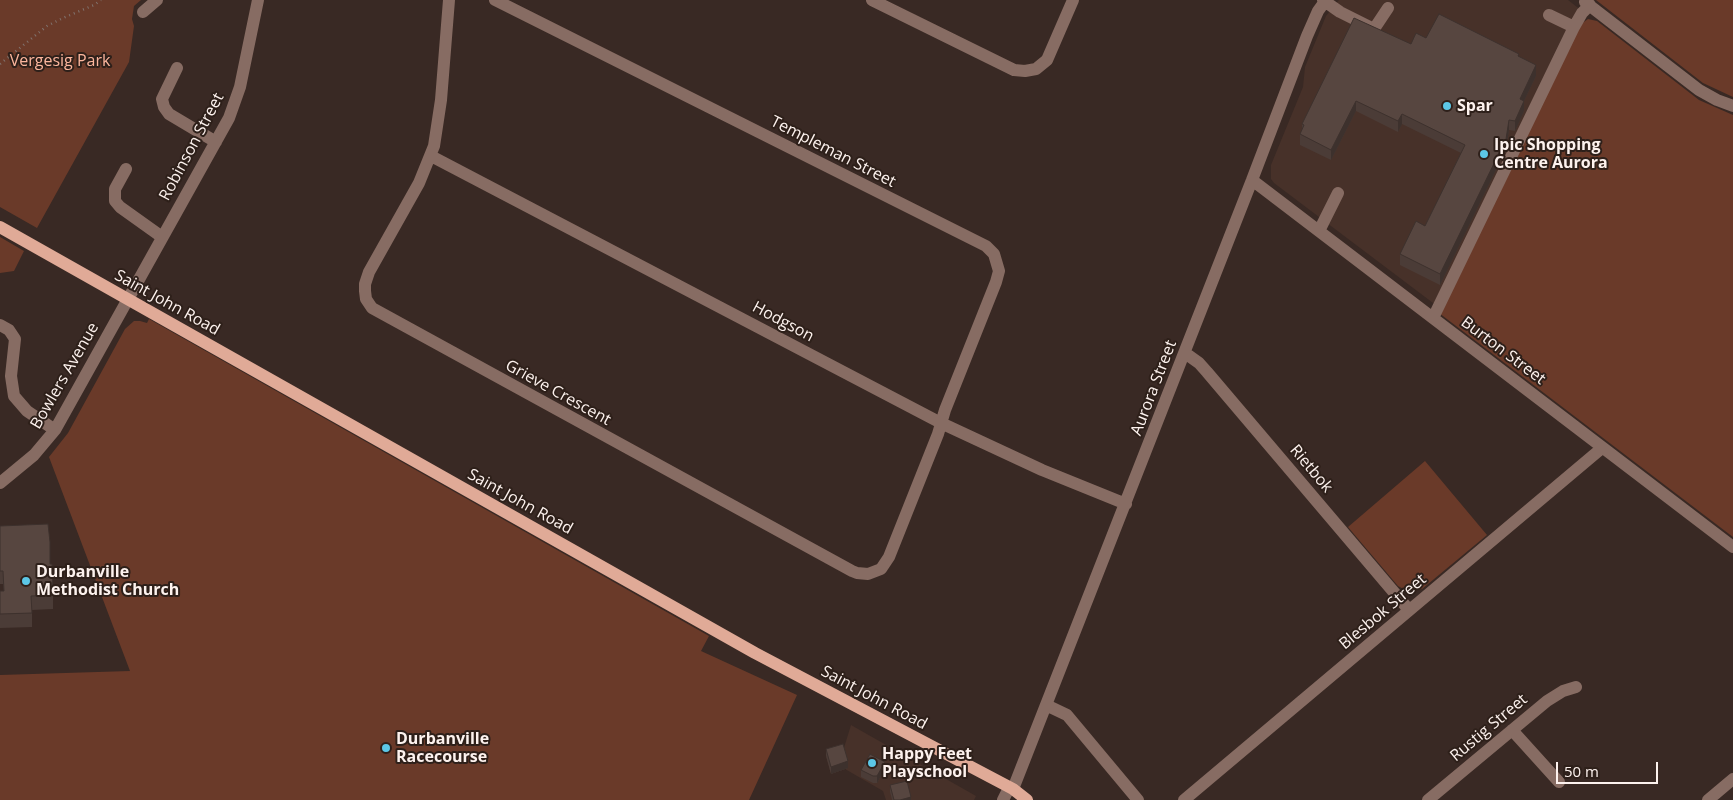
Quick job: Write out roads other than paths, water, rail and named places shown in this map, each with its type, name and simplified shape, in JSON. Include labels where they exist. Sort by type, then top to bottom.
[{"type":"main road","name":"Saint John Road","points":[[0,227],[755,654],[1011,788],[1027,800]]},
{"type":"street","points":[[143,12],[157,0]]},
{"type":"street","name":"Robinson Street","points":[[128,299],[229,118],[238,95],[258,0]]},
{"type":"street","name":"Grieve Crescent","points":[[449,0],[441,100],[436,136],[431,156],[419,183],[369,272],[365,291],[366,299],[372,308],[857,573],[868,574],[881,569],[886,564],[941,423]]},
{"type":"street","name":"Templeman Street","points":[[495,0],[990,250],[998,265],[998,276],[941,423]]},
{"type":"street","points":[[872,0],[1014,70],[1025,72],[1036,69],[1047,60],[1073,0]]},
{"type":"street","points":[[1324,1],[1340,12],[1374,29],[1388,8]]},
{"type":"street","name":"Aurora Street","points":[[1003,800],[1011,788],[1046,705],[1185,353],[1307,36],[1324,1]]},
{"type":"street","points":[[1432,318],[1587,3],[1699,90],[1733,106]]},
{"type":"street","points":[[1549,14],[1574,27]]},
{"type":"street","points":[[177,68],[162,99],[164,108],[169,114],[216,142]]},
{"type":"street","name":"Hodgson","points":[[431,156],[941,423],[1042,470],[1126,504]]},
{"type":"street","points":[[126,169],[115,188],[115,201],[120,207],[162,237]]},
{"type":"street","name":"Burton Street","points":[[1252,180],[1733,547]]},
{"type":"street","points":[[1319,231],[1338,193]]},
{"type":"street","points":[[1383,280],[1389,268]]},
{"type":"street","name":"Bowlers Avenue","points":[[0,483],[34,455],[55,430],[128,299]]},
{"type":"street","points":[[0,325],[9,330],[16,344],[11,376],[14,396],[27,411],[55,430]]},
{"type":"street","name":"Rietbok","points":[[1185,353],[1199,363],[1207,372],[1409,610]]},
{"type":"street","name":"Blesbok Street","points":[[1184,800],[1602,448]]},
{"type":"street","name":"Rustig Street","points":[[1428,800],[1547,701],[1563,691],[1576,687]]},
{"type":"street","points":[[1046,705],[1067,715],[1138,800]]},
{"type":"street","points":[[1512,730],[1558,782]]},
{"type":"street","points":[[1708,800],[1733,779]]},
{"type":"place","name":"Spar","points":[[1447,106]]},
{"type":"place","name":"Ipic Shopping Centre Aurora","points":[[1484,154]]},
{"type":"place","name":"Durbanville Methodist Church","points":[[26,581]]},
{"type":"place","name":"Durbanville Racecourse","points":[[386,748]]},
{"type":"place","name":"Happy Feet Playschool","points":[[872,763]]},
{"type":"park label","name":"Vergesig Park","points":[[60,61]]}]
